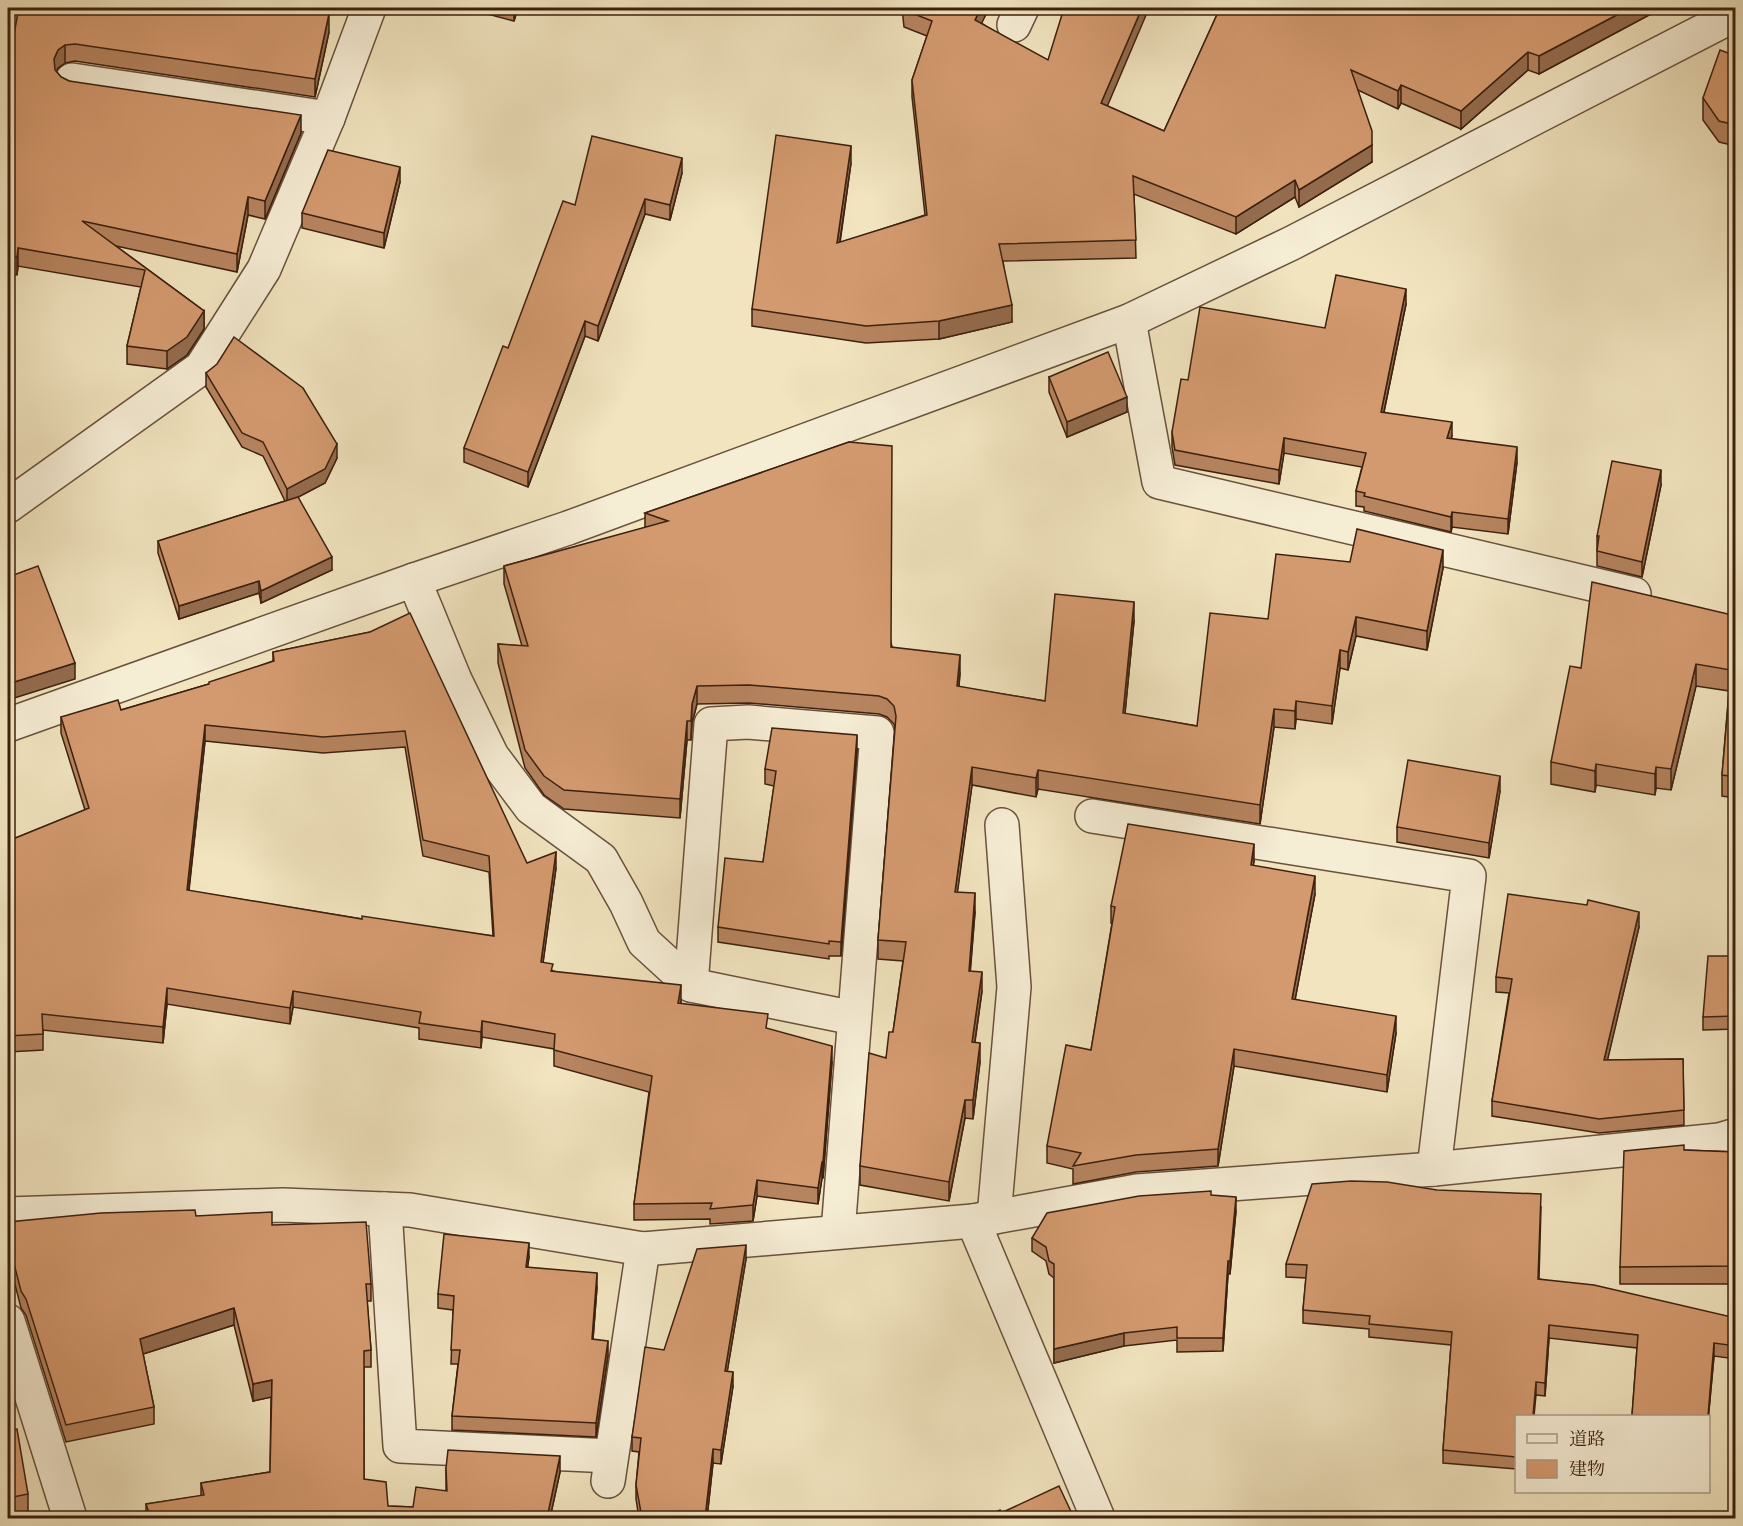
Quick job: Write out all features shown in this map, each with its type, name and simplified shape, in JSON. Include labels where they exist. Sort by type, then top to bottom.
[{"type":"street","points":[[8,506],[201,369],[264,269],[328,118],[369,8]]},
{"type":"street","points":[[8,725],[414,580],[568,528],[1129,321],[1292,243],[1736,14]]},
{"type":"street","points":[[72,80],[328,118]]},
{"type":"street","points":[[1129,321],[1159,482],[1666,602]]},
{"type":"street","points":[[414,580],[454,680],[492,756],[531,808],[601,859],[626,903],[644,942],[691,986],[854,1018]]},
{"type":"street","points":[[691,986],[711,724],[748,722],[877,733],[837,1232]]},
{"type":"street","points":[[1092,816],[1469,876],[1434,1169]]},
{"type":"street","points":[[1002,825],[1014,987],[984,1219],[1098,1518]]},
{"type":"street","points":[[8,1214],[283,1205],[410,1210],[643,1249],[984,1219],[1137,1191],[1434,1169],[1719,1140],[1736,1135]]},
{"type":"street","points":[[385,1209],[400,1446],[610,1468],[643,1249]]},
{"type":"street","points":[[9,1331],[70,1518]]},
{"type":"building","points":[[19,8],[301,8],[329,14],[315,79],[75,44],[65,45],[58,50],[54,59],[55,70],[69,81],[301,115],[265,201],[248,197],[237,254],[82,221],[204,311],[187,337],[167,351],[127,346],[145,270],[18,248],[17,257],[8,256],[8,65]]},
{"type":"building","points":[[904,8],[981,8],[975,20],[1048,60],[1064,8],[1089,10],[1090,8],[1142,8],[1101,103],[1164,131],[1220,8],[1630,8],[1539,56],[1528,52],[1461,111],[1401,85],[1398,91],[1351,70],[1372,131],[1372,145],[1299,190],[1295,180],[1236,217],[1133,176],[1136,240],[999,244],[1012,305],[939,321],[866,326],[752,309],[776,135],[851,146],[837,243],[927,215],[912,80],[932,21],[904,10]]},
{"type":"building","points":[[1720,50],[1736,56],[1736,125],[1719,121],[1703,98]]},
{"type":"building","points":[[592,136],[682,158],[670,205],[645,199],[598,326],[585,321],[528,472],[464,448],[503,346],[508,348],[563,201],[575,205]]},
{"type":"building","points":[[328,150],[400,167],[384,233],[302,213]]},
{"type":"building","points":[[1336,275],[1406,289],[1381,412],[1452,422],[1447,438],[1517,447],[1508,519],[1452,512],[1451,517],[1364,496],[1365,493],[1356,491],[1366,453],[1284,438],[1279,470],[1175,450],[1172,432],[1181,379],[1188,380],[1200,307],[1325,328]]},
{"type":"building","points":[[234,337],[303,388],[337,444],[325,469],[287,489],[263,442],[242,433],[206,373],[217,364]]},
{"type":"building","points":[[1108,352],[1127,397],[1067,422],[1049,377]]},
{"type":"building","points":[[849,442],[892,446],[891,647],[960,655],[957,686],[1045,701],[1055,594],[1134,602],[1123,713],[1197,726],[1210,613],[1268,619],[1276,554],[1350,562],[1357,529],[1443,550],[1427,631],[1356,617],[1348,652],[1340,650],[1332,706],[1296,701],[1295,711],[1274,709],[1260,805],[1038,770],[1036,778],[972,767],[955,892],[975,893],[969,971],[982,972],[972,1042],[980,1043],[973,1100],[965,1100],[949,1182],[860,1166],[869,1053],[886,1058],[889,1032],[893,1032],[906,942],[878,940],[896,716],[894,706],[887,699],[879,696],[749,685],[697,686],[692,704],[691,721],[687,721],[680,799],[564,790],[544,776],[525,750],[498,644],[528,646],[504,566],[668,521],[645,513]]},
{"type":"building","points":[[1612,461],[1661,470],[1642,562],[1597,551],[1599,536],[1597,536]]},
{"type":"building","points":[[298,497],[332,557],[261,591],[259,581],[179,606],[158,541]]},
{"type":"building","points":[[38,566],[75,663],[8,684],[8,577]]},
{"type":"building","points":[[1592,582],[1736,615],[1736,777],[1722,775],[1731,670],[1696,664],[1671,769],[1656,767],[1655,774],[1596,764],[1595,771],[1551,762],[1570,666],[1581,668]]},
{"type":"building","points":[[410,613],[527,863],[556,852],[541,962],[553,964],[551,971],[681,985],[678,1003],[768,1014],[766,1028],[832,1046],[823,1162],[818,1188],[757,1180],[753,1205],[710,1209],[712,1203],[634,1204],[652,1076],[554,1050],[555,1034],[482,1021],[481,1032],[419,1023],[421,1012],[293,991],[290,1008],[167,988],[163,1027],[42,1014],[43,1034],[8,1036],[8,841],[89,808],[61,717],[118,700],[121,710],[209,684],[209,682],[274,661],[273,652],[370,632]],"holes":[[[205,725],[323,737],[405,731],[423,840],[489,856],[494,936],[362,916],[362,919],[187,890]]]},
{"type":"building","points":[[772,728],[857,735],[841,942],[829,941],[829,944],[718,927],[725,858],[763,862],[776,771],[765,769]]},
{"type":"building","points":[[1408,760],[1500,776],[1489,843],[1397,827]]},
{"type":"building","points":[[1128,824],[1254,844],[1251,865],[1315,876],[1292,999],[1396,1016],[1387,1075],[1234,1049],[1218,1149],[1136,1155],[1073,1166],[1081,1153],[1047,1146],[1066,1045],[1091,1050],[1115,907],[1111,906]]},
{"type":"building","points":[[1508,894],[1587,905],[1588,900],[1639,912],[1604,1060],[1683,1059],[1684,1110],[1599,1119],[1492,1101],[1512,979],[1496,977]]},
{"type":"building","points":[[1708,956],[1736,956],[1736,1016],[1703,1017]]},
{"type":"building","points":[[1684,1145],[1684,1150],[1736,1152],[1736,1266],[1620,1267],[1624,1151]]},
{"type":"building","points":[[1351,1181],[1387,1182],[1437,1190],[1541,1194],[1538,1279],[1594,1285],[1736,1318],[1736,1346],[1714,1343],[1708,1415],[1632,1415],[1638,1335],[1549,1325],[1545,1383],[1536,1382],[1533,1415],[1515,1415],[1515,1457],[1443,1450],[1452,1332],[1369,1324],[1370,1316],[1303,1310],[1307,1265],[1286,1264],[1312,1184]]},
{"type":"building","points":[[1211,1191],[1211,1195],[1236,1197],[1230,1261],[1228,1261],[1223,1338],[1177,1338],[1177,1327],[1124,1333],[1054,1349],[1054,1264],[1049,1261],[1046,1247],[1032,1238],[1047,1213],[1139,1196]]},
{"type":"building","points":[[195,1210],[196,1216],[272,1212],[272,1225],[366,1222],[371,1284],[366,1284],[371,1350],[364,1351],[364,1479],[386,1482],[388,1506],[413,1507],[416,1487],[447,1491],[448,1450],[560,1456],[547,1518],[151,1518],[146,1504],[204,1495],[201,1483],[270,1472],[272,1380],[253,1384],[234,1308],[140,1339],[154,1407],[66,1425],[26,1299],[21,1291],[8,1240],[8,1222],[101,1213]]},
{"type":"building","points":[[444,1234],[529,1243],[526,1267],[597,1273],[592,1339],[608,1341],[596,1423],[452,1416],[460,1350],[451,1350],[454,1296],[438,1294]]},
{"type":"building","points":[[746,1245],[725,1371],[733,1372],[721,1450],[713,1449],[705,1518],[642,1518],[636,1485],[641,1438],[632,1437],[645,1347],[664,1350],[697,1249]]},
{"type":"building","points":[[17,1429],[28,1494],[8,1498],[8,1430]]},
{"type":"building","points":[[1059,1486],[1074,1518],[982,1518],[1000,1510],[1001,1513]]}]
